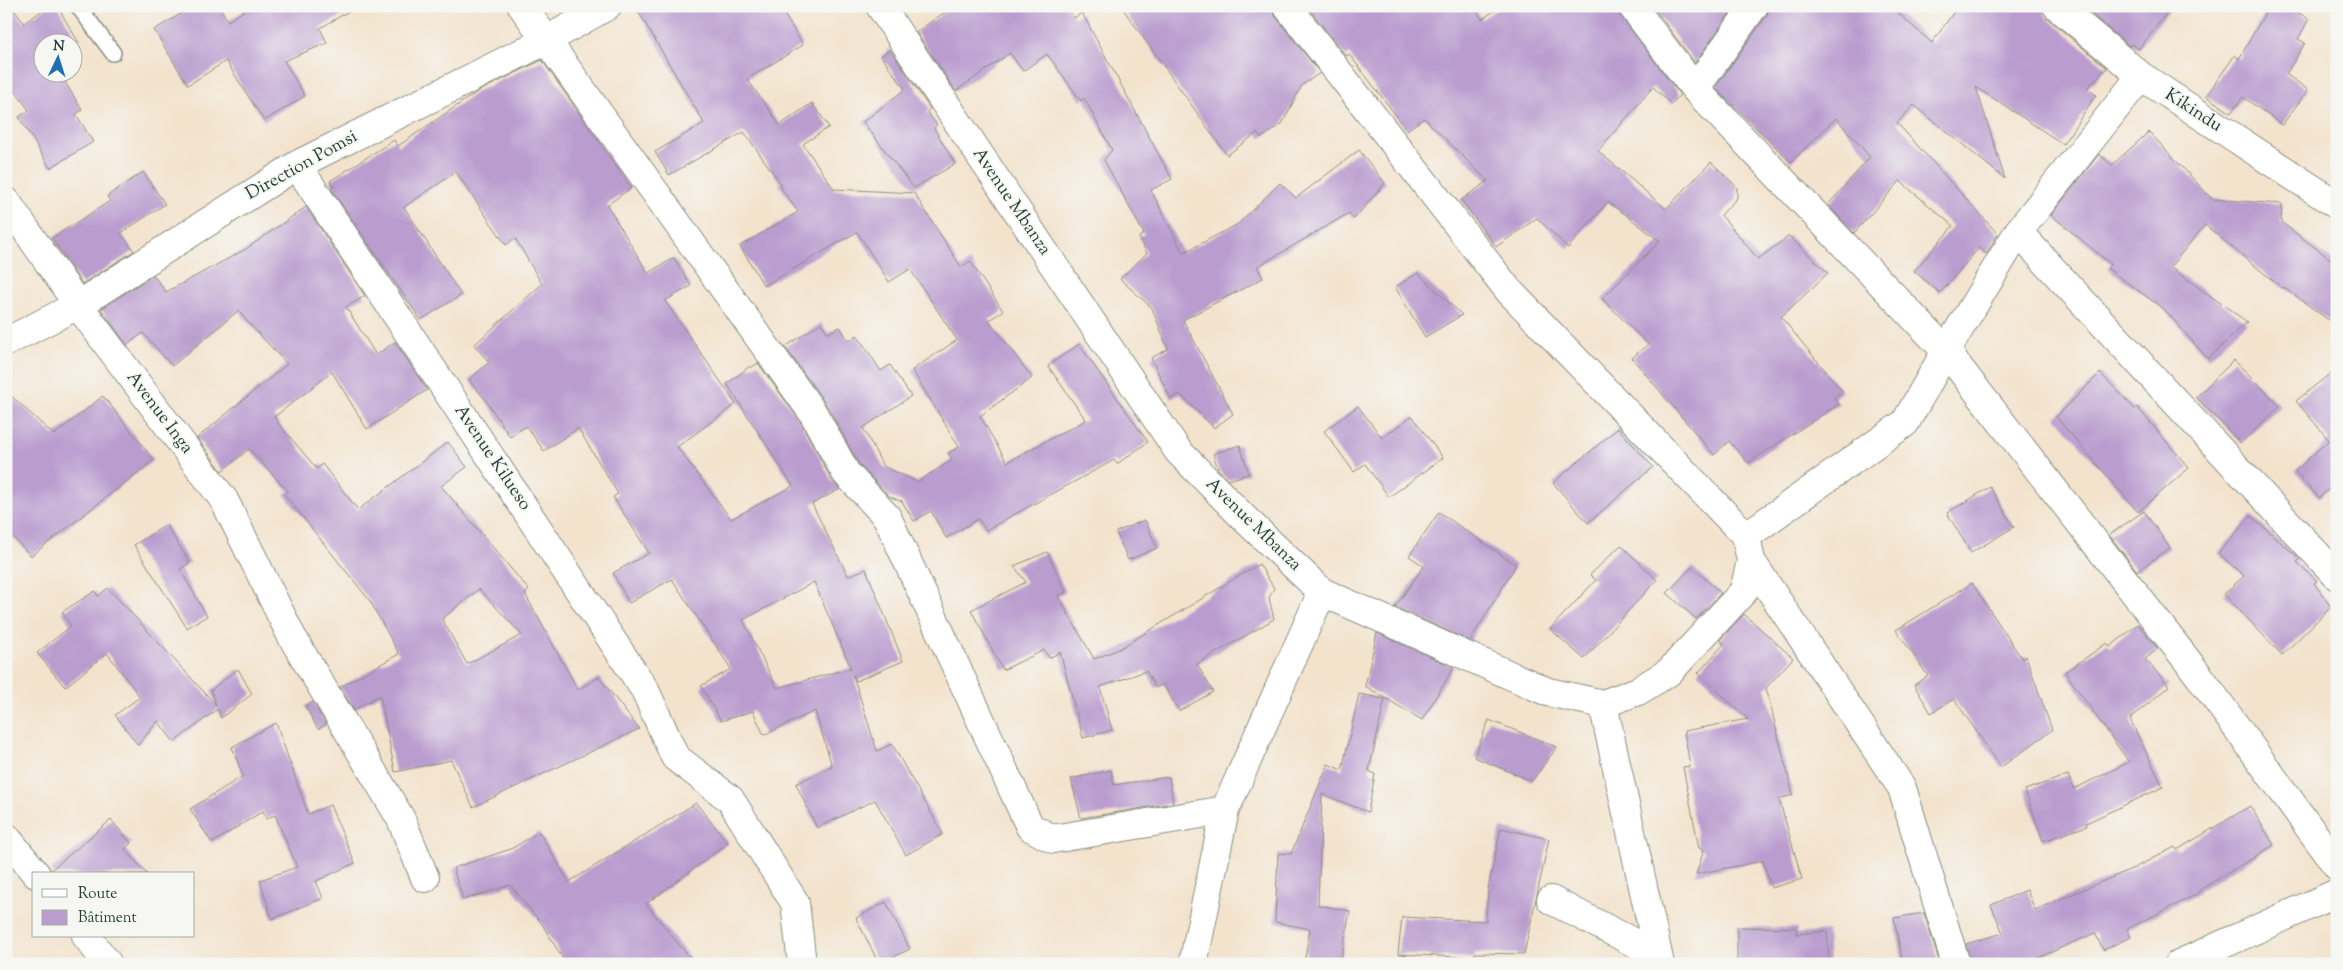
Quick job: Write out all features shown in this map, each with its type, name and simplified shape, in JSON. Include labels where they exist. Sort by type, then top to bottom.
[{"type":"street","points":[[522,6],[813,412],[846,473],[887,517],[1030,827],[1053,839],[1225,810]]},
{"type":"street","name":"Direction Pomsi","points":[[6,342],[78,305],[297,165],[547,40],[607,6]]},
{"type":"street","name":"Avenue Mbanza","points":[[880,6],[1178,451],[1245,519],[1322,592],[1548,692],[1603,704]]},
{"type":"street","points":[[1287,6],[1509,291],[1709,495],[1748,548],[1902,788],[1956,964]]},
{"type":"street","points":[[1632,6],[1695,89],[1946,351],[2200,677],[2337,866]]},
{"type":"street","points":[[1695,89],[1754,6]]},
{"type":"street","name":"Kikindu","points":[[2057,6],[2141,76],[2337,205]]},
{"type":"street","points":[[1659,959],[1603,704],[1638,691],[1669,672],[1744,591],[1748,548],[1905,424],[1946,351],[2018,232],[2141,76]]},
{"type":"street","name":"Avenue Kilueso","points":[[297,165],[645,690],[675,757],[730,798],[795,903],[802,964]]},
{"type":"street","name":"Avenue Inga","points":[[6,201],[78,305],[224,500],[292,637],[400,819],[426,878]]},
{"type":"street","points":[[2018,232],[2337,576]]},
{"type":"street","points":[[1193,964],[1225,810],[1322,592]]},
{"type":"street","points":[[6,837],[34,872]]},
{"type":"street","points":[[2179,964],[2337,893]]},
{"type":"street","points":[[1551,900],[1659,959]]},
{"type":"street","points":[[88,938],[108,964]]},
{"type":"lane","points":[[78,6],[113,53]]},
{"type":"building","points":[[6,6],[11,6],[24,23],[49,6],[57,6],[72,32],[32,32],[32,82],[65,82],[82,110],[76,114],[93,142],[50,168],[19,117],[29,110],[6,79]]},
{"type":"building","points":[[194,6],[219,6],[228,21],[251,6],[358,6],[320,28],[327,43],[284,61],[305,96],[264,121],[226,61],[188,85],[154,30]]},
{"type":"building","points":[[635,6],[779,6],[803,45],[747,79],[780,125],[812,103],[829,127],[803,144],[834,189],[914,193],[961,267],[970,261],[1003,311],[989,320],[1032,378],[980,416],[1007,462],[1086,420],[1048,366],[1079,344],[1148,442],[1117,464],[1114,460],[986,530],[978,519],[946,538],[931,511],[914,521],[901,500],[902,502],[889,496],[859,464],[826,404],[785,347],[821,323],[828,333],[840,327],[849,341],[857,335],[881,371],[890,365],[911,396],[863,428],[883,466],[917,482],[952,460],[948,453],[959,447],[912,370],[957,340],[910,269],[889,282],[857,232],[764,286],[740,246],[798,212],[779,185],[781,184],[744,132],[669,175],[655,152],[704,123]]},
{"type":"building","points":[[954,6],[1066,6],[1074,18],[1082,13],[1172,179],[1151,190],[1183,253],[1238,224],[1280,183],[1296,198],[1359,150],[1385,183],[1354,219],[1349,213],[1257,267],[1263,278],[1183,320],[1233,414],[1214,428],[1180,394],[1171,399],[1151,358],[1168,349],[1152,308],[1120,279],[1147,253],[1139,237],[1144,234],[1104,160],[1112,150],[1084,98],[1081,101],[1047,54],[1023,71],[1010,53],[956,91],[916,32]]},
{"type":"building","points":[[1121,6],[1272,6],[1275,16],[1320,73],[1302,85],[1282,124],[1261,138],[1257,133],[1227,155]]},
{"type":"building","points":[[1307,6],[1473,6],[1482,19],[1502,6],[1617,6],[1620,15],[1680,95],[1671,104],[1653,87],[1598,151],[1666,209],[1711,162],[1737,187],[1737,198],[1721,215],[1758,259],[1789,236],[1828,273],[1781,317],[1842,391],[1834,398],[1839,404],[1748,463],[1729,441],[1714,455],[1632,358],[1648,344],[1602,299],[1660,241],[1627,216],[1629,213],[1626,215],[1608,202],[1568,248],[1537,218],[1496,247],[1461,200],[1488,181],[1424,118],[1407,130],[1349,54],[1346,56]]},
{"type":"building","points":[[1652,6],[1735,6],[1695,63]]},
{"type":"building","points":[[1769,6],[1890,6],[1932,43],[1958,6],[2042,6],[2047,18],[2107,68],[2087,88],[2096,95],[2063,144],[1976,87],[2005,179],[1914,105],[1897,123],[1998,234],[1986,254],[1979,248],[1940,293],[1914,271],[1953,226],[1900,181],[1854,233],[1828,205],[1870,157],[1836,118],[1791,162],[1715,88],[1767,15]]},
{"type":"building","points":[[2082,6],[2172,6],[2139,49],[2132,44],[2129,46]]},
{"type":"building","points":[[2269,6],[2287,6],[2309,19],[2298,39],[2305,43],[2286,74],[2308,90],[2282,125],[2243,97],[2231,113],[2206,96],[2235,55],[2239,59]]},
{"type":"building","points":[[890,49],[930,109],[927,112],[937,125],[934,128],[955,164],[914,188],[863,122],[905,89],[881,56]]},
{"type":"building","points":[[542,60],[631,188],[607,205],[648,273],[674,258],[691,286],[665,301],[736,404],[677,447],[731,519],[793,486],[727,384],[750,366],[751,368],[758,363],[800,421],[832,481],[840,489],[812,504],[848,576],[866,569],[903,661],[856,681],[853,675],[877,751],[892,744],[943,834],[906,855],[875,800],[817,828],[796,784],[832,766],[815,711],[764,735],[753,711],[721,721],[701,686],[731,669],[672,579],[629,603],[613,573],[649,553],[613,497],[618,494],[578,428],[544,451],[526,426],[510,437],[485,399],[469,380],[489,362],[474,345],[542,284],[515,238],[506,245],[456,172],[404,207],[461,295],[421,320],[331,189],[334,187],[330,181],[394,140],[398,146],[477,92]],"holes":[[[814,582],[851,668],[777,688],[743,620]]]},
{"type":"building","points":[[2149,132],[2212,199],[2282,204],[2281,222],[2337,264],[2337,326],[2282,288],[2205,225],[2170,267],[2247,322],[2208,359],[2165,310],[2107,268],[2111,264],[2051,215],[2099,154],[2112,165]]},
{"type":"building","points":[[143,172],[165,204],[121,233],[134,251],[82,284],[52,238],[110,201],[107,196]]},
{"type":"building","points":[[306,207],[365,296],[346,307],[376,355],[395,342],[427,390],[367,429],[332,372],[274,417],[279,424],[317,469],[322,464],[358,510],[448,442],[467,467],[441,486],[529,590],[525,594],[578,690],[599,677],[639,729],[473,807],[451,760],[395,772],[380,695],[354,710],[340,687],[399,654],[370,601],[284,494],[288,491],[249,449],[222,471],[197,438],[287,364],[244,318],[239,310],[172,366],[143,333],[127,345],[101,309],[153,275],[166,292],[246,249]],"holes":[[[479,589],[522,635],[467,664],[442,619]]]},
{"type":"building","points":[[1418,273],[1462,315],[1425,337],[1395,287]]},
{"type":"building","points":[[2234,360],[2280,406],[2241,443],[2196,397]]},
{"type":"building","points":[[2337,368],[2337,482],[2319,498],[2295,471],[2329,440],[2296,401]]},
{"type":"building","points":[[2100,373],[2135,409],[2137,407],[2189,468],[2138,512],[2056,417]]},
{"type":"building","points":[[6,391],[54,435],[103,396],[154,460],[31,556],[6,530]]},
{"type":"building","points":[[1358,406],[1382,438],[1412,416],[1443,458],[1389,497],[1365,464],[1354,472],[1324,431]]},
{"type":"building","points":[[1618,428],[1653,467],[1588,523],[1553,483]]},
{"type":"building","points":[[1240,445],[1249,474],[1228,480],[1218,469],[1213,454]]},
{"type":"building","points":[[1990,487],[2014,527],[1971,553],[1947,513]]},
{"type":"building","points":[[2144,511],[2170,548],[2137,571],[2109,535]]},
{"type":"building","points":[[1439,512],[1516,565],[1470,641],[1395,607],[1424,566],[1409,556]]},
{"type":"building","points":[[2251,516],[2300,559],[2297,562],[2317,581],[2314,583],[2331,607],[2282,655],[2224,594],[2244,576],[2218,553]]},
{"type":"building","points":[[1145,520],[1157,548],[1128,560],[1116,532]]},
{"type":"building","points":[[166,525],[190,563],[180,569],[207,616],[187,628],[134,545]]},
{"type":"building","points":[[1621,545],[1657,580],[1584,659],[1550,629],[1596,580],[1590,575]]},
{"type":"building","points":[[1047,552],[1066,592],[1058,596],[1094,659],[1119,649],[1259,564],[1274,588],[1269,598],[1274,619],[1197,664],[1213,692],[1179,711],[1163,684],[1156,688],[1146,671],[1100,687],[1112,730],[1083,738],[1060,652],[1049,658],[1044,650],[1003,670],[971,610],[1026,582],[1014,566]]},
{"type":"building","points":[[1692,567],[1721,593],[1696,619],[1667,593]]},
{"type":"building","points":[[1972,583],[2022,659],[2026,656],[2052,730],[2001,767],[1954,699],[1931,713],[1914,685],[1928,676],[1896,630]]},
{"type":"building","points":[[108,588],[216,705],[211,690],[238,669],[252,694],[221,718],[218,709],[174,742],[158,721],[138,745],[115,715],[140,697],[107,653],[65,687],[37,653],[71,626],[62,612],[95,591],[98,596]]},
{"type":"building","points":[[1744,614],[1793,658],[1766,688],[1793,795],[1779,799],[1802,879],[1771,888],[1763,861],[1696,874],[1704,850],[1699,848],[1683,767],[1690,766],[1684,731],[1748,719],[1698,673],[1724,644],[1720,640]]},
{"type":"building","points":[[2138,624],[2158,649],[2145,659],[2169,686],[2130,719],[2163,787],[2086,823],[2087,826],[2043,841],[2025,790],[2068,775],[2074,789],[2129,762],[2065,672],[2107,643],[2110,647]]},
{"type":"building","points":[[1377,633],[1454,667],[1422,720],[1365,686]]},
{"type":"building","points":[[1359,694],[1385,699],[1369,771],[1375,774],[1368,812],[1322,794],[1318,905],[1350,911],[1340,964],[1304,964],[1310,929],[1275,922],[1278,853],[1291,854],[1328,764],[1342,770]]},
{"type":"building","points":[[313,702],[326,725],[318,729],[305,706]]},
{"type":"building","points":[[1489,720],[1557,747],[1532,781],[1474,757]]},
{"type":"building","points":[[276,723],[308,814],[330,805],[355,863],[316,881],[323,898],[272,919],[260,880],[297,867],[275,815],[266,819],[263,811],[212,843],[190,809],[243,776],[232,747]]},
{"type":"building","points":[[1111,770],[1114,785],[1169,777],[1173,803],[1081,818],[1071,779]]},
{"type":"building","points":[[696,803],[728,843],[646,904],[695,964],[566,964],[542,924],[510,885],[463,900],[453,868],[511,849],[539,832],[569,882]]},
{"type":"building","points":[[2250,806],[2274,845],[2198,891],[2199,893],[2127,929],[2131,937],[2103,950],[2095,933],[2024,964],[1971,964],[1966,944],[2003,933],[1991,905],[2027,890],[2035,910],[2134,868],[2175,847],[2177,850]]},
{"type":"building","points":[[111,820],[131,843],[125,849],[145,872],[51,872],[51,870]]},
{"type":"building","points":[[1501,828],[1549,839],[1524,954],[1475,953],[1475,958],[1398,954],[1402,917],[1486,921],[1488,889]]},
{"type":"building","points":[[886,902],[910,949],[879,964],[856,918]]},
{"type":"building","points":[[1924,913],[1940,964],[1903,964],[1894,918]]},
{"type":"building","points":[[1737,927],[1797,928],[1796,934],[1827,931],[1829,961],[1802,964],[1737,964]]}]
